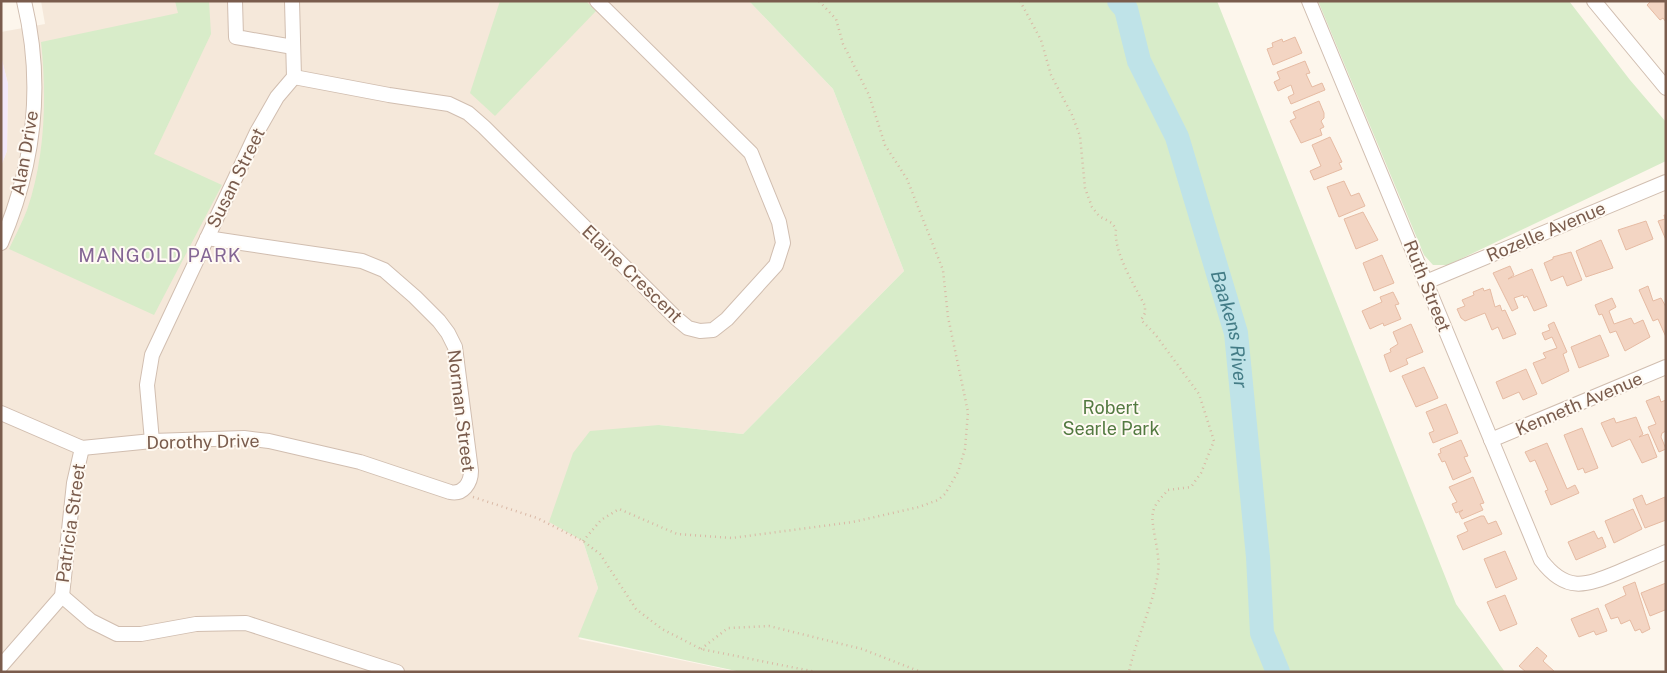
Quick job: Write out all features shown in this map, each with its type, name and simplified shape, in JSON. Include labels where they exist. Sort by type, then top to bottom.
[{"type":"street","name":"Alan Drive","points":[[1,243],[22,186],[33,130],[35,78],[24,1]]},
{"type":"street","points":[[235,1],[236,37],[293,47]]},
{"type":"street","points":[[292,1],[294,76]]},
{"type":"street","name":"Elaine Crescent","points":[[294,76],[389,96],[449,104],[463,110],[484,127],[676,318],[688,328],[700,331],[713,330],[727,319],[776,265],[783,243],[779,222],[751,153],[597,1]]},
{"type":"street","name":"Ruth Street","points":[[1309,1],[1541,560],[1547,568],[1568,582],[1589,584],[1666,552]]},
{"type":"street","points":[[1594,1],[1666,88]]},
{"type":"street","name":"Susan Street","points":[[152,441],[147,385],[152,355],[258,132],[277,97],[294,76]]},
{"type":"street","name":"Rozelle Avenue","points":[[1426,282],[1666,182]]},
{"type":"street","name":"Norman Street","points":[[207,238],[362,261],[384,270],[415,297],[439,321],[455,347],[471,471],[469,483],[462,491]]},
{"type":"street","name":"Kenneth Avenue","points":[[1492,440],[1666,367]]},
{"type":"street","name":"Dorothy Drive","points":[[1,413],[82,448],[152,441],[244,438],[269,441],[360,462],[441,490],[462,491]]},
{"type":"street","name":"Patricia Street","points":[[1,666],[62,596],[74,483],[82,448]]},
{"type":"street","points":[[62,596],[91,621],[117,634],[141,634],[196,624],[246,623],[397,672]]},
{"type":"path","points":[[583,541],[601,520],[619,509],[677,534],[732,538],[853,522],[938,500],[949,489],[958,472],[965,450],[968,412],[948,317],[943,270],[907,179],[885,145],[870,95],[843,44],[836,19],[819,1]]},
{"type":"path","points":[[1020,1],[1041,40],[1051,75],[1072,115],[1080,136],[1085,188],[1092,207],[1099,216],[1112,223],[1116,229],[1115,236],[1125,266],[1145,306],[1145,313],[1141,320],[1155,334],[1199,394],[1214,441],[1201,473],[1191,486],[1168,490],[1158,501],[1153,512],[1159,554],[1158,573],[1133,651],[1129,672]]},
{"type":"path","points":[[462,491],[537,518],[583,541],[600,554],[636,608],[662,629],[701,649],[816,672]]},
{"type":"path","points":[[701,649],[728,628],[768,626],[862,649],[922,672]]},
{"type":"shaded area","points":[[41,1],[749,1],[833,89],[904,271],[743,434],[659,425],[583,541],[598,588],[579,639],[738,672],[1,672],[1,166],[7,151],[8,84],[1,56],[1,32],[45,24]]},
{"type":"shaded area","points":[[1,56],[8,84],[7,151],[1,166]]},
{"type":"green space","points":[[175,1],[209,1],[211,34],[154,154],[222,185],[154,315],[9,249],[27,210],[38,170],[44,106],[41,42],[178,13]]},
{"type":"green space","points":[[500,1],[586,1],[596,11],[495,116],[470,93]]},
{"type":"green space","name":"Robert Searle Park","points":[[749,1],[1217,1],[1456,604],[1505,672],[741,672],[578,637],[598,588],[583,541],[549,522],[573,453],[590,431],[659,425],[743,434],[904,271],[833,89]]},
{"type":"green space","points":[[1318,1],[1569,1],[1630,80],[1666,122],[1666,161],[1448,265],[1433,265],[1424,255]]},
{"type":"building","points":[[1651,1],[1666,1],[1666,22],[1663,18],[1660,20],[1647,5]]},
{"type":"building","points":[[1295,37],[1302,53],[1273,65],[1267,49],[1273,47],[1272,43],[1282,39],[1283,42]]},
{"type":"building","points":[[1305,61],[1310,73],[1306,74],[1312,87],[1322,83],[1325,90],[1291,104],[1288,97],[1294,94],[1291,85],[1278,91],[1274,82],[1280,79],[1277,72]]},
{"type":"building","points":[[1319,101],[1324,113],[1324,118],[1321,121],[1324,127],[1320,129],[1322,135],[1301,143],[1290,121],[1296,118],[1293,112]]},
{"type":"building","points":[[1330,137],[1342,162],[1339,163],[1342,169],[1314,180],[1310,171],[1321,166],[1312,145]]},
{"type":"building","points":[[1344,181],[1351,196],[1359,193],[1365,206],[1339,217],[1327,187]]},
{"type":"building","points":[[1363,212],[1378,240],[1356,249],[1344,219]]},
{"type":"building","points":[[1664,215],[1666,215],[1666,240],[1658,221],[1665,219]]},
{"type":"building","points":[[1646,221],[1653,239],[1626,250],[1618,230]]},
{"type":"building","points":[[1601,240],[1613,268],[1586,277],[1576,251]]},
{"type":"building","points":[[1571,252],[1582,280],[1567,286],[1563,276],[1551,281],[1544,263],[1553,259],[1553,257]]},
{"type":"building","points":[[1382,255],[1394,283],[1374,291],[1363,263]]},
{"type":"building","points":[[1510,266],[1514,275],[1508,279],[1532,269],[1547,306],[1534,311],[1527,296],[1524,298],[1523,295],[1514,298],[1518,308],[1512,311],[1493,273]]},
{"type":"building","points":[[1648,286],[1653,301],[1661,298],[1666,307],[1666,337],[1658,319],[1653,321],[1639,290]]},
{"type":"building","points":[[1483,288],[1484,291],[1490,289],[1495,307],[1500,305],[1502,311],[1505,310],[1516,334],[1503,339],[1498,327],[1492,330],[1485,313],[1465,321],[1461,318],[1457,309],[1465,306],[1462,300],[1474,295],[1473,292]]},
{"type":"building","points":[[1393,292],[1399,304],[1395,305],[1401,319],[1384,326],[1383,323],[1370,329],[1362,311],[1382,302],[1380,297]]},
{"type":"building","points":[[1612,298],[1616,307],[1609,311],[1614,324],[1631,318],[1634,324],[1643,320],[1650,337],[1625,351],[1616,331],[1610,333],[1602,314],[1599,315],[1595,305]]},
{"type":"building","points":[[1554,322],[1567,352],[1563,354],[1569,371],[1542,384],[1533,363],[1546,358],[1543,353],[1557,348],[1552,337],[1545,340],[1542,333],[1550,330],[1548,325]]},
{"type":"building","points":[[1411,324],[1423,352],[1406,359],[1408,364],[1390,372],[1384,355],[1391,352],[1390,349],[1398,344],[1393,332]]},
{"type":"building","points":[[1600,335],[1609,356],[1579,368],[1571,347]]},
{"type":"building","points":[[1424,367],[1438,398],[1416,407],[1402,376]]},
{"type":"building","points":[[1526,369],[1537,394],[1523,400],[1519,392],[1503,399],[1496,382]]},
{"type":"building","points":[[1659,396],[1661,402],[1666,400],[1666,431],[1662,433],[1661,437],[1666,449],[1659,452],[1648,427],[1656,424],[1646,401]]},
{"type":"building","points":[[1446,404],[1458,433],[1433,443],[1429,433],[1434,431],[1426,412]]},
{"type":"building","points":[[1636,417],[1643,434],[1639,437],[1648,434],[1657,457],[1642,463],[1630,439],[1612,447],[1601,423],[1614,418],[1616,423]]},
{"type":"building","points":[[1582,428],[1598,468],[1585,473],[1583,468],[1578,470],[1564,435]]},
{"type":"building","points":[[1461,440],[1468,456],[1464,457],[1471,472],[1453,480],[1445,461],[1442,462],[1438,454],[1441,453],[1440,449]]},
{"type":"building","points":[[1547,443],[1567,489],[1575,485],[1579,493],[1551,505],[1545,491],[1548,490],[1535,460],[1530,462],[1525,452]]},
{"type":"building","points":[[1473,477],[1484,503],[1480,504],[1483,510],[1462,519],[1459,513],[1463,510],[1456,513],[1452,504],[1457,502],[1449,487]]},
{"type":"building","points":[[1642,495],[1646,505],[1665,497],[1666,520],[1645,528],[1633,499]]},
{"type":"building","points":[[1633,509],[1642,529],[1614,543],[1605,521]]},
{"type":"building","points":[[1484,516],[1488,524],[1496,521],[1502,534],[1463,550],[1457,536],[1468,531],[1464,523]]},
{"type":"building","points":[[1594,531],[1598,539],[1602,537],[1606,547],[1576,560],[1568,542]]},
{"type":"building","points":[[1505,551],[1517,579],[1496,588],[1484,559]]},
{"type":"building","points":[[1635,582],[1650,629],[1642,633],[1640,629],[1635,631],[1630,620],[1621,624],[1618,617],[1611,619],[1605,605],[1626,595],[1623,587]]},
{"type":"building","points":[[1666,583],[1666,612],[1665,610],[1650,616],[1641,593]]},
{"type":"building","points":[[1505,595],[1517,624],[1500,631],[1487,602]]},
{"type":"building","points":[[1598,608],[1607,631],[1596,635],[1594,631],[1579,637],[1571,619]]},
{"type":"building","points":[[1537,647],[1547,656],[1543,661],[1555,672],[1526,672],[1519,666]]},
{"type":"waterway","name":"Baakens River","points":[[1119,1],[1126,9],[1139,61],[1177,137],[1236,333],[1258,557],[1262,633],[1278,672]]},
{"type":"district","name":"MANGOLD PARK","points":[[160,255]]}]
